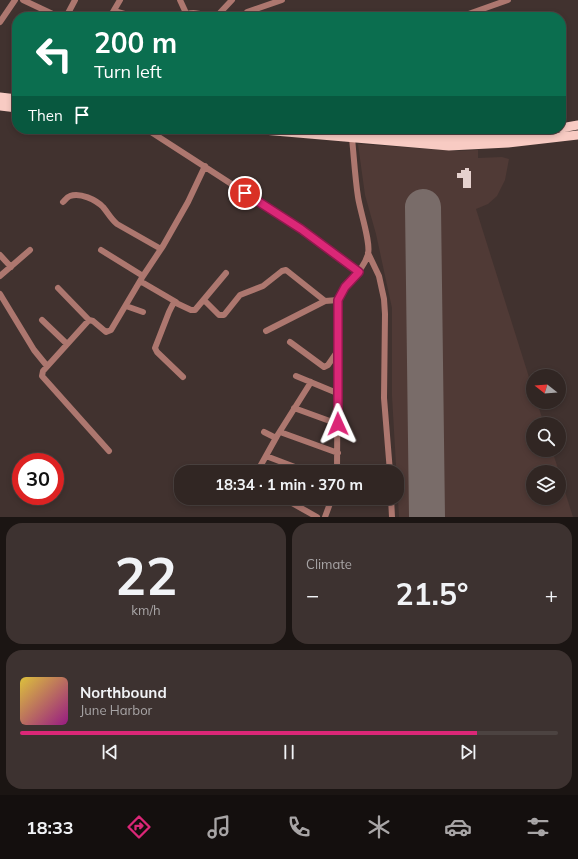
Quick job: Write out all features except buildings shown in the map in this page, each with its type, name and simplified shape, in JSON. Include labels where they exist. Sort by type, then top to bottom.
[{"type":"main road","points":[[0,97],[12,98]]},
{"type":"main road","points":[[0,106],[12,107]]},
{"type":"main road","points":[[566,127],[578,125]]},
{"type":"main road","points":[[307,134],[448,146],[508,143],[578,134]]},
{"type":"main road","points":[[397,134],[457,139],[516,134]]},
{"type":"street","points":[[0,22],[15,0]]},
{"type":"street","points":[[23,0],[48,12]]},
{"type":"street","points":[[69,12],[75,0]]},
{"type":"street","points":[[120,0],[114,10],[120,12]]},
{"type":"street","points":[[180,0],[183,12]]},
{"type":"street","points":[[221,12],[232,0]]},
{"type":"street","points":[[246,12],[282,0]]},
{"type":"street","points":[[474,12],[508,0]]},
{"type":"street","points":[[154,134],[301,229],[359,272]]},
{"type":"street","points":[[337,465],[338,300],[345,287],[359,272],[366,260],[369,249],[358,196],[352,138]]},
{"type":"street","points":[[58,288],[89,320],[93,321],[108,332],[115,325],[142,278],[161,250],[188,202],[205,166]]},
{"type":"street","points":[[63,202],[71,196],[76,195],[87,197],[102,206],[112,220],[117,224],[161,250]]},
{"type":"street","points":[[0,276],[30,250]]},
{"type":"street","points":[[101,250],[176,302],[193,311],[226,273]]},
{"type":"street","points":[[368,252],[379,276],[384,299],[384,398],[389,465]]},
{"type":"street","points":[[0,255],[11,267]]},
{"type":"street","points":[[204,300],[219,314],[224,315],[240,295],[262,286],[282,271],[286,270],[325,301]]},
{"type":"street","points":[[0,294],[34,350],[47,366]]},
{"type":"street","points":[[266,331],[325,301],[338,300]]},
{"type":"street","points":[[176,302],[172,304],[155,348],[157,352],[183,377]]},
{"type":"street","points":[[126,306],[143,312]]},
{"type":"street","points":[[42,320],[67,344]]},
{"type":"street","points":[[89,320],[47,366],[43,371],[42,376],[109,452]]},
{"type":"street","points":[[290,342],[324,367],[328,365],[337,352]]},
{"type":"street","points":[[296,376],[337,393]]},
{"type":"street","points":[[261,465],[311,382]]},
{"type":"street","points":[[294,408],[338,424]]},
{"type":"street","points":[[264,432],[276,438]]},
{"type":"street","points":[[280,432],[338,453]]},
{"type":"street","points":[[266,456],[290,465]]},
{"type":"street","points":[[296,505],[317,517]]},
{"type":"street","points":[[325,517],[329,505]]},
{"type":"street","points":[[391,505],[392,517]]},
{"type":"shaded area","points":[[358,144],[457,151],[478,150],[478,158],[502,157],[509,159],[505,180],[497,196],[488,204],[476,209],[526,369],[526,409],[539,409],[542,417],[526,417],[526,457],[554,457],[557,465],[526,465],[526,505],[566,505],[566,495],[573,517],[399,517],[398,505],[404,505],[404,465],[396,465],[392,396],[392,308],[376,234],[365,195]]},
{"type":"runway","points":[[423,207],[427,517]]},
{"type":"route","points":[[245,193],[301,229],[359,272],[345,287],[338,300],[338,424]]}]
